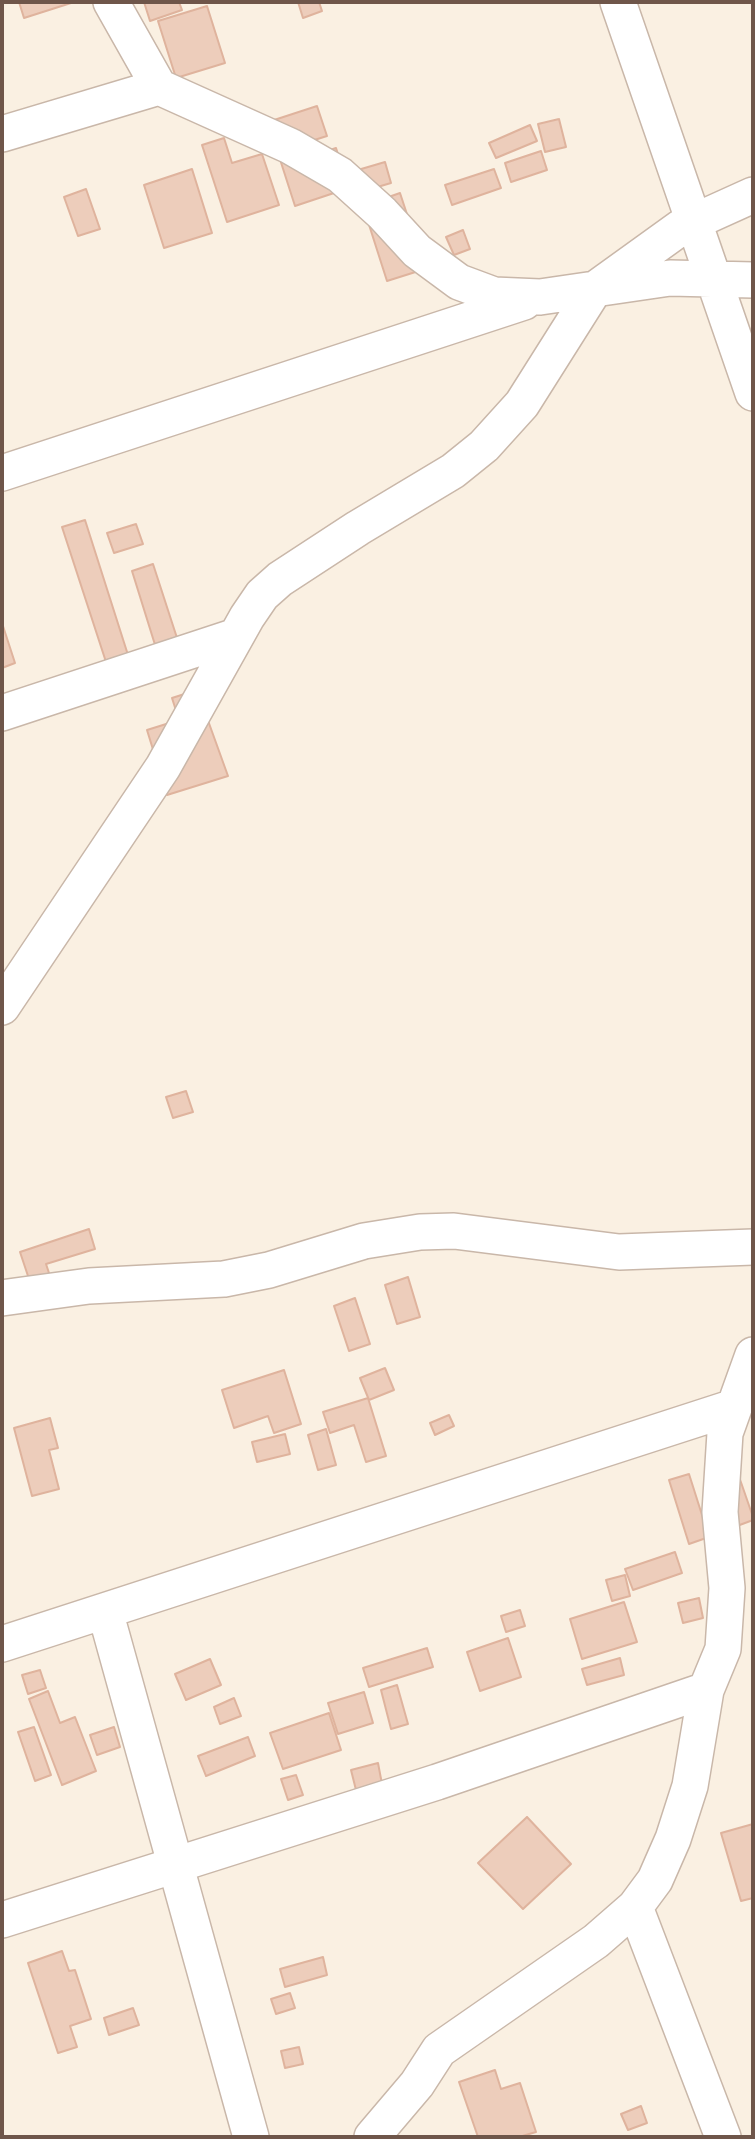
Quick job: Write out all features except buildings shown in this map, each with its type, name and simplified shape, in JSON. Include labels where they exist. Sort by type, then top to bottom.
[{"type":"street","points":[[111,2],[159,87],[290,146],[341,176],[382,213],[417,251],[459,282],[494,296],[540,297],[635,281],[753,280]]},
{"type":"street","points":[[618,2],[716,279],[753,393]]},
{"type":"street","points":[[2,134],[159,87]]},
{"type":"street","points":[[2,1007],[163,766],[236,636],[262,596],[280,579],[358,527],[453,471],[484,446],[522,404],[594,290],[629,261],[695,220],[753,195]]},
{"type":"street","points":[[2,473],[540,297]]},
{"type":"street","points":[[2,713],[236,636]]},
{"type":"street","points":[[2,1298],[89,1286],[224,1279],[269,1270],[364,1241],[420,1232],[454,1231],[619,1252],[753,1247]]},
{"type":"street","points":[[372,2137],[417,2084],[439,2050],[596,1941],[635,1907],[655,1881],[673,1839],[690,1786],[706,1690],[723,1649],[727,1588],[720,1512],[725,1433],[753,1355]]},
{"type":"street","points":[[2,1644],[734,1407]]},
{"type":"street","points":[[105,1611],[251,2137]]},
{"type":"street","points":[[2,1920],[175,1866],[706,1690]]},
{"type":"street","points":[[635,1907],[723,2137]]}]
